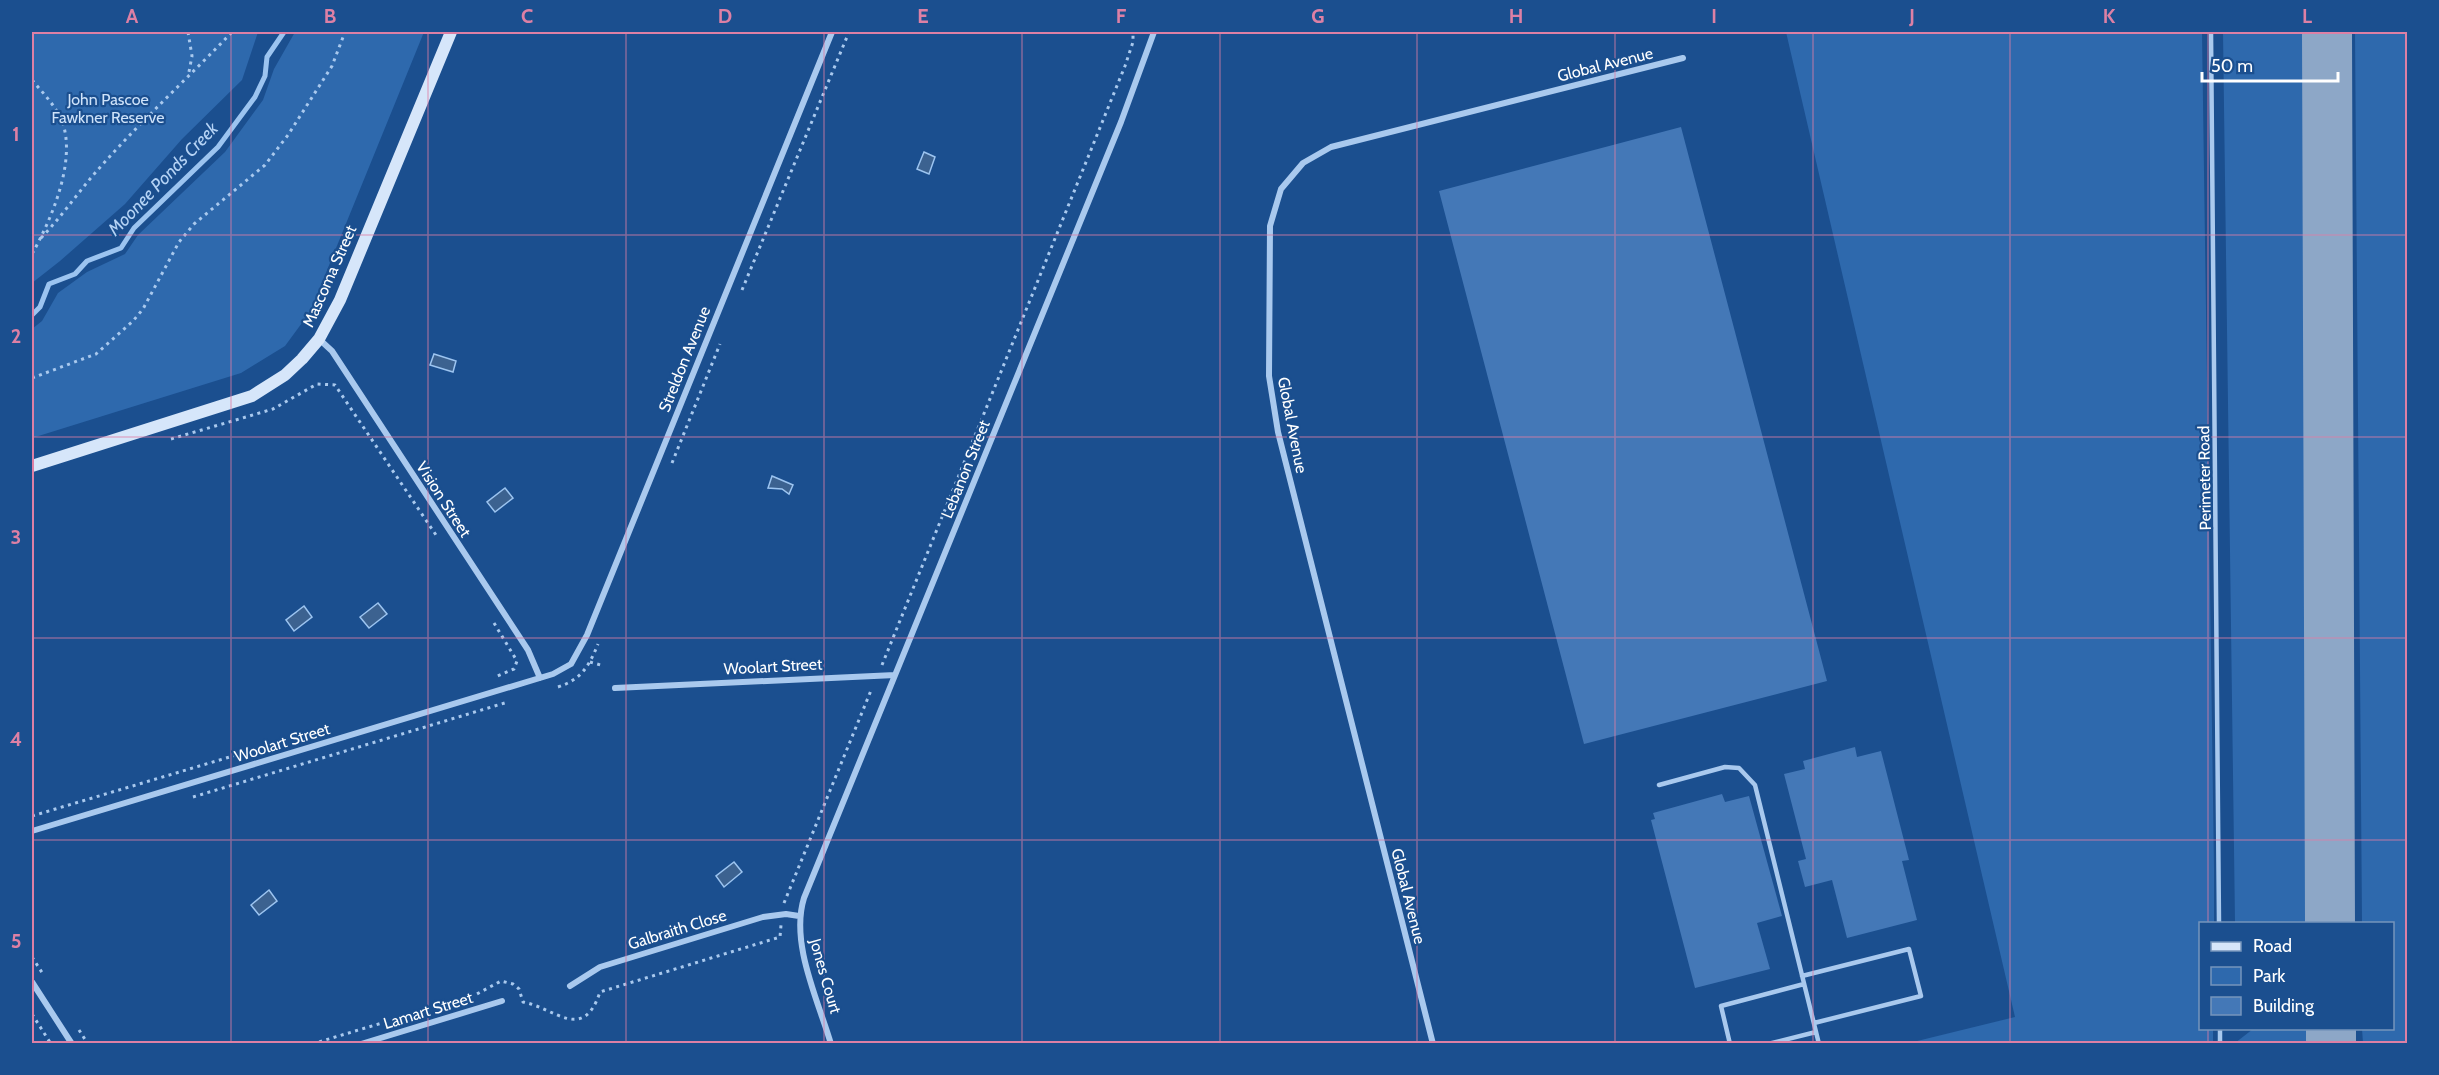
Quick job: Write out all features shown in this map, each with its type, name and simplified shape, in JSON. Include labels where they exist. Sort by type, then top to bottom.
[{"type":"main road","name":"Mascoma Street","points":[[32,465],[252,396],[285,375],[319,339],[340,300],[451,32]]},
{"type":"street","name":"Streldon Avenue","points":[[540,678],[571,664],[587,635],[832,32]]},
{"type":"street","name":"Lebanon Street","points":[[799,916],[1136,85],[1154,32]]},
{"type":"street","name":"Global Avenue","points":[[1433,1044],[1278,432],[1269,376],[1270,226],[1281,189],[1304,163],[1331,147],[1683,58]]},
{"type":"street","name":"Vision Street","points":[[319,339],[332,351],[528,650],[540,678]]},
{"type":"street","name":"Woolart Street","points":[[615,688],[896,675]]},
{"type":"street","name":"Woolart Street","points":[[32,831],[540,678]]},
{"type":"street","name":"Galbraith Close","points":[[570,986],[600,967],[763,917],[782,914],[799,916]]},
{"type":"street","name":"Jones Court","points":[[799,916],[799,935],[831,1044]]},
{"type":"street","points":[[32,982],[72,1044]]},
{"type":"street","name":"Lamart Street","points":[[361,1044],[502,1002]]},
{"type":"lane","name":"Perimeter Road","points":[[2211,32],[2219,922]]},
{"type":"lane","points":[[1659,785],[1725,767],[1739,768],[1746,772],[1755,785],[1819,1044]]},
{"type":"lane","points":[[1802,976],[1909,948],[1921,996],[1814,1023]]},
{"type":"lane","points":[[1730,1044],[1721,1006],[1804,984]]},
{"type":"lane","points":[[1768,1044],[1816,1032]]},
{"type":"path","points":[[188,32],[192,56],[188,78]]},
{"type":"path","points":[[41,238],[66,212],[101,166],[146,116],[188,78],[232,32]]},
{"type":"path","points":[[32,378],[96,354],[133,321],[143,309],[179,242],[201,218],[265,165],[288,135],[332,66],[345,32]]},
{"type":"path","points":[[741,293],[849,32]]},
{"type":"path","points":[[312,1044],[475,995],[501,981],[513,984],[519,989],[523,1002],[563,1019],[579,1018],[588,1014],[596,1004],[600,992],[780,938],[786,894],[1125,66],[1133,42],[1133,32]]},
{"type":"path","points":[[32,80],[52,104],[62,123],[65,139],[64,174],[57,203],[32,254]]},
{"type":"path","points":[[668,473],[724,335]]},
{"type":"path","points":[[334,386],[438,538]]},
{"type":"path","points":[[487,679],[509,673],[517,664],[516,657],[490,618]]},
{"type":"path","points":[[556,687],[580,676],[590,662],[598,642]]},
{"type":"path","points":[[590,662],[604,666]]},
{"type":"path","points":[[185,799],[513,701]]},
{"type":"path","points":[[32,816],[256,749]]},
{"type":"path","points":[[32,1014],[51,1044]]},
{"type":"green space","name":"John Pascoe Fawkner Reserve","points":[[32,32],[258,32],[242,80],[182,139],[125,204],[32,283]]},
{"type":"green space","points":[[295,32],[424,32],[310,312],[285,346],[241,373],[32,438],[32,329],[42,321],[58,293],[87,272],[125,254],[138,235],[225,152],[263,100],[274,69]]},
{"type":"green space","points":[[1786,32],[2202,32],[2214,922],[2199,922],[2199,1030],[2213,1030],[2213,1043],[1909,1043],[2015,1017]]},
{"type":"green space","points":[[2223,32],[2305,32],[2311,922],[2235,922]]},
{"type":"green space","points":[[2355,32],[2407,32],[2407,1043],[2363,1043],[2362,1030],[2394,1030],[2394,922],[2362,922]]},
{"type":"green space","points":[[2252,1030],[2309,1030],[2309,1043],[2235,1043]]},
{"type":"shaded area","points":[[924,152],[935,157],[929,174],[917,169]]},
{"type":"shaded area","points":[[434,354],[456,361],[453,372],[430,365]]},
{"type":"shaded area","points":[[772,476],[793,485],[789,494],[782,489],[768,488]]},
{"type":"shaded area","points":[[505,488],[513,498],[495,512],[487,502]]},
{"type":"shaded area","points":[[378,603],[387,614],[369,628],[360,617]]},
{"type":"shaded area","points":[[304,606],[312,617],[294,631],[286,620]]},
{"type":"shaded area","points":[[734,862],[742,872],[724,887],[716,876]]},
{"type":"shaded area","points":[[269,890],[277,901],[259,915],[251,905]]},
{"type":"building","points":[[1681,127],[1827,681],[1584,744],[1439,191]]},
{"type":"building","points":[[1855,747],[1857,757],[1881,751],[1909,860],[1902,861],[1917,920],[1847,938],[1832,880],[1805,887],[1798,861],[1806,859],[1784,774],[1805,769],[1803,761]]},
{"type":"building","points":[[1722,794],[1725,802],[1749,796],[1782,916],[1757,923],[1770,969],[1695,988],[1651,820],[1655,819],[1653,813]]},
{"type":"waterway","name":"Moonee Ponds Creek","points":[[32,315],[40,307],[49,284],[75,274],[87,261],[121,248],[134,228],[218,147],[255,97],[265,76],[267,57],[284,32]]},
{"type":"taxiway","points":[[2327,32],[2330,922]]},
{"type":"taxiway","points":[[2331,1030],[2331,1044]]}]
